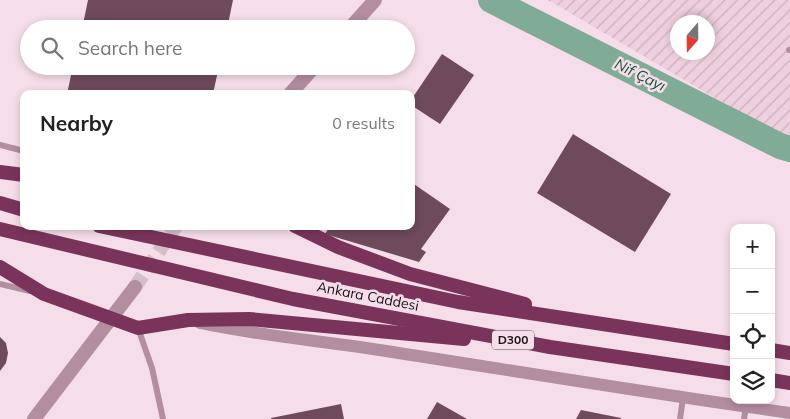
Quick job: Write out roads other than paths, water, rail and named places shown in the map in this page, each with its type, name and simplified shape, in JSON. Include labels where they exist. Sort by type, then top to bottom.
[{"type":"highway","points":[[0,172],[20,174]]},
{"type":"highway","points":[[0,203],[20,209]]},
{"type":"highway","name":"Ankara Caddesi","points":[[0,229],[293,298],[550,347],[730,373]]},
{"type":"highway","name":"Ankara Caddesi","points":[[118,230],[458,302],[730,343]]},
{"type":"highway","points":[[303,230],[338,247],[410,274],[474,292],[623,328]]},
{"type":"highway","points":[[0,266],[44,294],[138,328],[188,320],[249,319],[550,347]]},
{"type":"highway","points":[[775,351],[790,353]]},
{"type":"highway","points":[[775,381],[790,383]]},
{"type":"street","points":[[357,20],[375,0]]},
{"type":"street","points":[[294,90],[307,75]]},
{"type":"street","points":[[34,419],[134,287]]},
{"type":"street","points":[[188,320],[234,330],[385,351],[683,398],[745,413],[790,413]]},
{"type":"lane","points":[[0,144],[20,150]]},
{"type":"lane","points":[[0,284],[44,294]]},
{"type":"lane","points":[[138,328],[152,368],[163,419]]},
{"type":"lane","points":[[680,419],[683,398]]},
{"type":"waterway","name":"Nif Çayı","points":[[491,0],[780,146],[790,149]]},
{"type":"tunnel","points":[[135,287],[173,230]]}]
